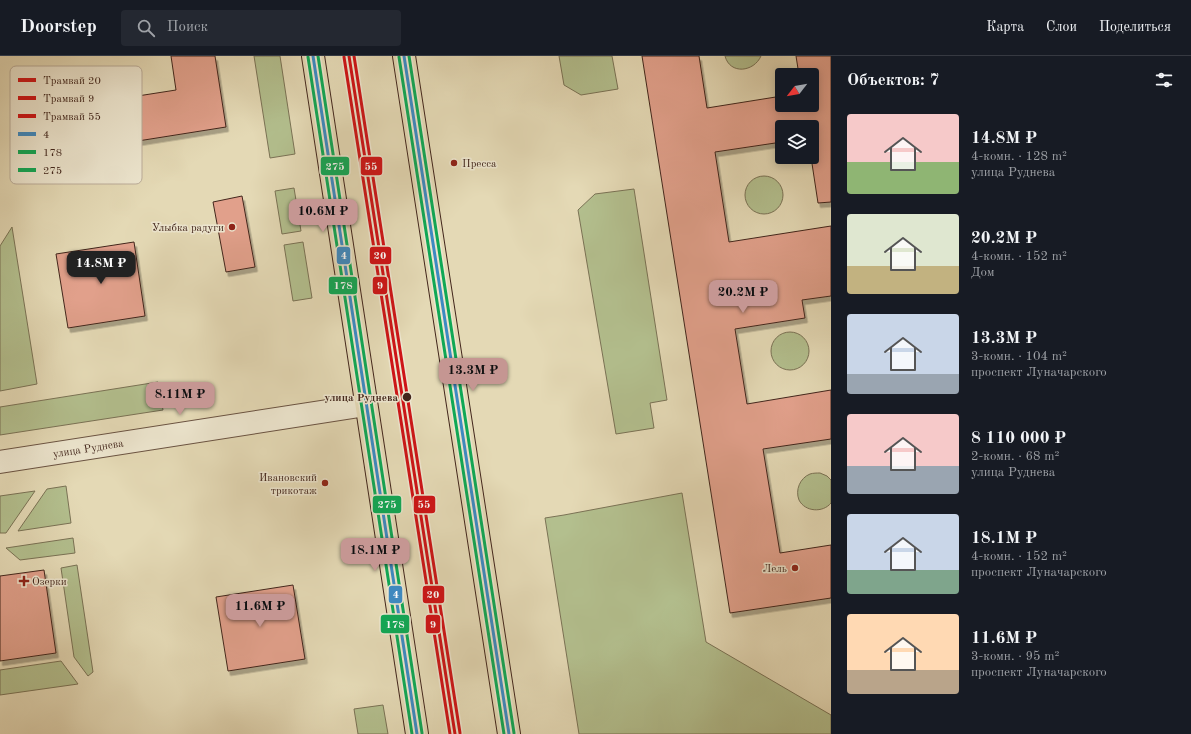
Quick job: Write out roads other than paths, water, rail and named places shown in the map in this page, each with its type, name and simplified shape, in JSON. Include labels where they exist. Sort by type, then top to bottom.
[{"type":"main road","points":[[313,56],[417,734]]},
{"type":"main road","points":[[404,56],[509,734]]},
{"type":"street","name":"улица Руднева","points":[[0,462],[366,405]]},
{"type":"tram line","name":"20","points":[[349,56],[455,734]]},
{"type":"tram line","name":"55","points":[[354,56],[460,733]]},
{"type":"tram line","name":"9","points":[[344,57],[450,734]]},
{"type":"place","name":"Пресса","points":[[454,163]]},
{"type":"place","name":"Улыбка радуги","points":[[232,227]]},
{"type":"place","name":"улица Руднева","points":[[407,397]]},
{"type":"place","name":"Ивановский трикотаж","points":[[325,483]]},
{"type":"place","name":"Лель","points":[[795,568]]},
{"type":"place","name":"Озерки","points":[[24,581]]}]
